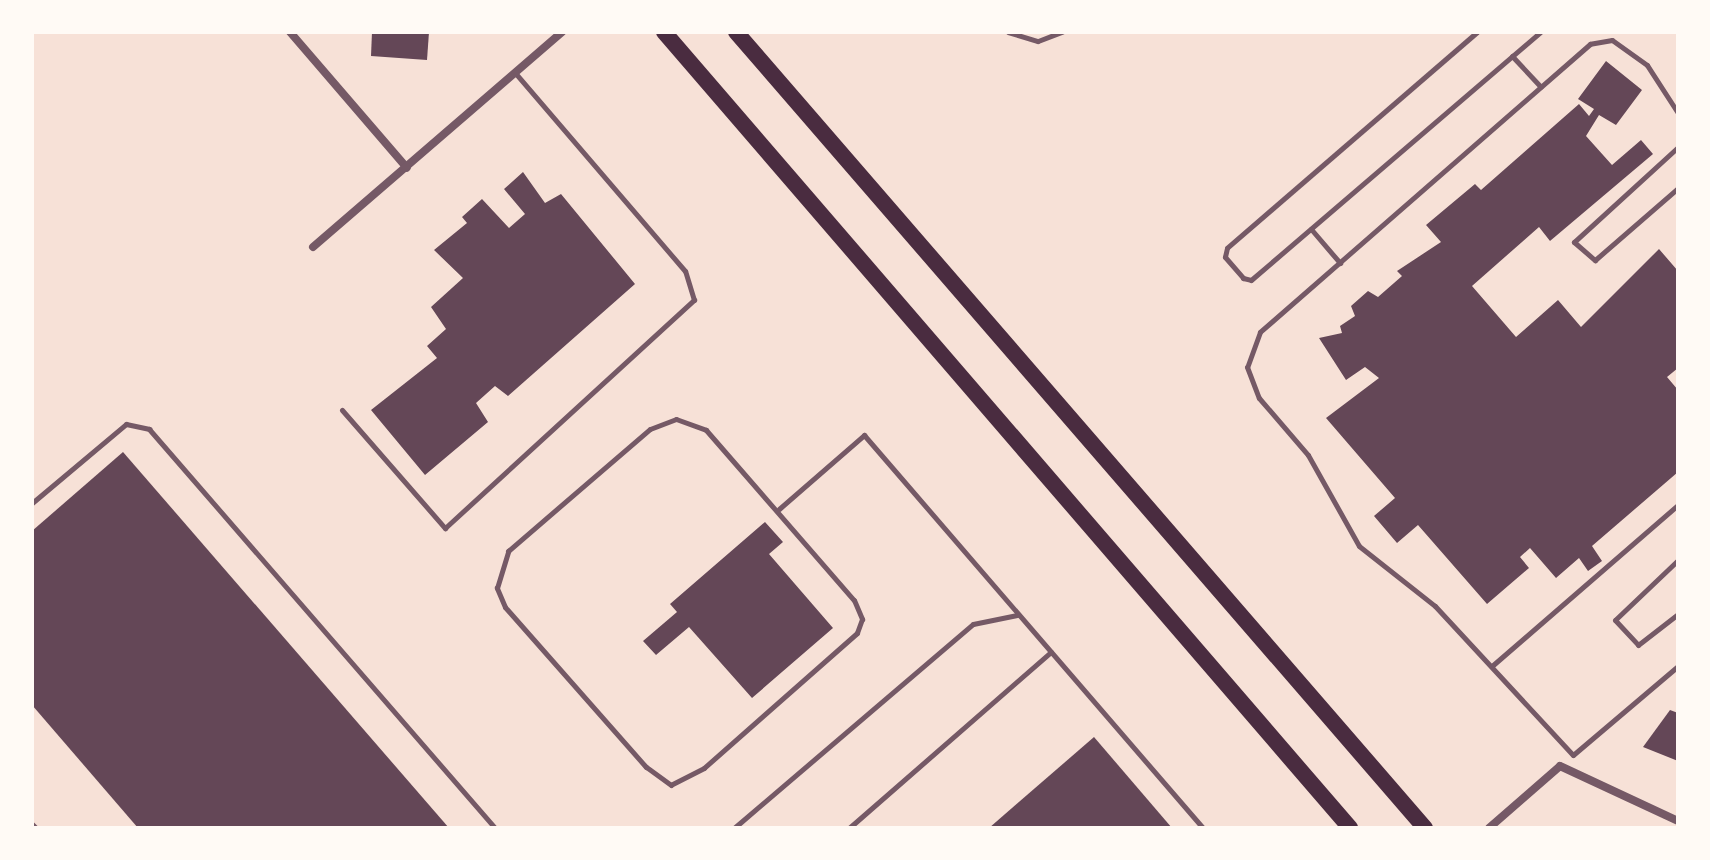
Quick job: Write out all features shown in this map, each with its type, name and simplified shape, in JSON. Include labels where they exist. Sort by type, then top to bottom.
[{"type":"main road","points":[[664,32],[1350,828]]},
{"type":"main road","points":[[736,32],[1425,828]]},
{"type":"street","points":[[290,32],[407,168]]},
{"type":"street","points":[[313,247],[562,32]]},
{"type":"street","points":[[1489,828],[1560,766],[1678,821]]},
{"type":"lane","points":[[1008,32],[1038,41],[1062,32]]},
{"type":"lane","points":[[1477,32],[1225,257],[1251,280],[1540,32]]},
{"type":"lane","points":[[1573,755],[1493,665],[1435,606],[1359,546],[1308,455],[1259,398],[1247,367],[1260,332],[1590,44],[1612,40],[1647,65],[1678,113]]},
{"type":"lane","points":[[1512,56],[1541,87]]},
{"type":"lane","points":[[342,410],[445,528],[694,300],[685,271],[515,73]]},
{"type":"lane","points":[[1678,147],[1574,242],[1595,260],[1678,188]]},
{"type":"lane","points":[[1311,229],[1340,263]]},
{"type":"lane","points":[[676,419],[706,430],[779,509],[854,600],[862,619],[857,633],[704,768],[671,785],[646,767],[505,607],[498,572],[508,551],[650,429],[676,419]]},
{"type":"lane","points":[[32,503],[126,424],[149,429],[495,828]]},
{"type":"lane","points":[[779,509],[864,435],[1203,828]]},
{"type":"lane","points":[[1493,665],[1678,505]]},
{"type":"lane","points":[[1678,560],[1615,620],[1638,645],[1678,614]]},
{"type":"lane","points":[[734,828],[973,624],[1018,615]]},
{"type":"lane","points":[[849,828],[1051,652]]},
{"type":"lane","points":[[1560,766],[1678,666]]},
{"type":"building","points":[[372,32],[429,32],[427,60],[371,56]]},
{"type":"building","points":[[1606,61],[1642,90],[1616,125],[1599,115],[1586,136],[1612,165],[1641,140],[1653,154],[1550,241],[1539,227],[1472,286],[1516,337],[1558,300],[1581,327],[1659,249],[1678,271],[1678,368],[1667,377],[1678,390],[1678,472],[1592,546],[1602,561],[1588,571],[1579,558],[1556,578],[1530,548],[1520,557],[1529,568],[1487,604],[1418,525],[1397,543],[1374,516],[1395,498],[1326,418],[1379,378],[1365,367],[1346,380],[1319,338],[1342,333],[1340,326],[1355,316],[1351,306],[1368,291],[1378,297],[1402,276],[1397,271],[1441,242],[1426,225],[1475,184],[1481,190],[1579,104],[1589,116],[1594,109],[1578,99]]},
{"type":"building","points":[[523,172],[545,203],[561,194],[635,284],[508,396],[495,386],[476,403],[488,422],[425,475],[371,410],[437,358],[427,346],[446,329],[431,307],[463,278],[434,250],[467,223],[462,217],[482,199],[509,228],[525,214],[504,189]]},
{"type":"building","points":[[123,452],[449,828],[138,828],[32,705],[32,531]]},
{"type":"building","points":[[765,522],[783,542],[769,554],[833,628],[752,698],[689,627],[656,655],[643,641],[677,612],[670,604]]},
{"type":"building","points":[[1670,710],[1678,713],[1678,761],[1643,747]]},
{"type":"building","points":[[1094,737],[1172,828],[989,828]]}]
